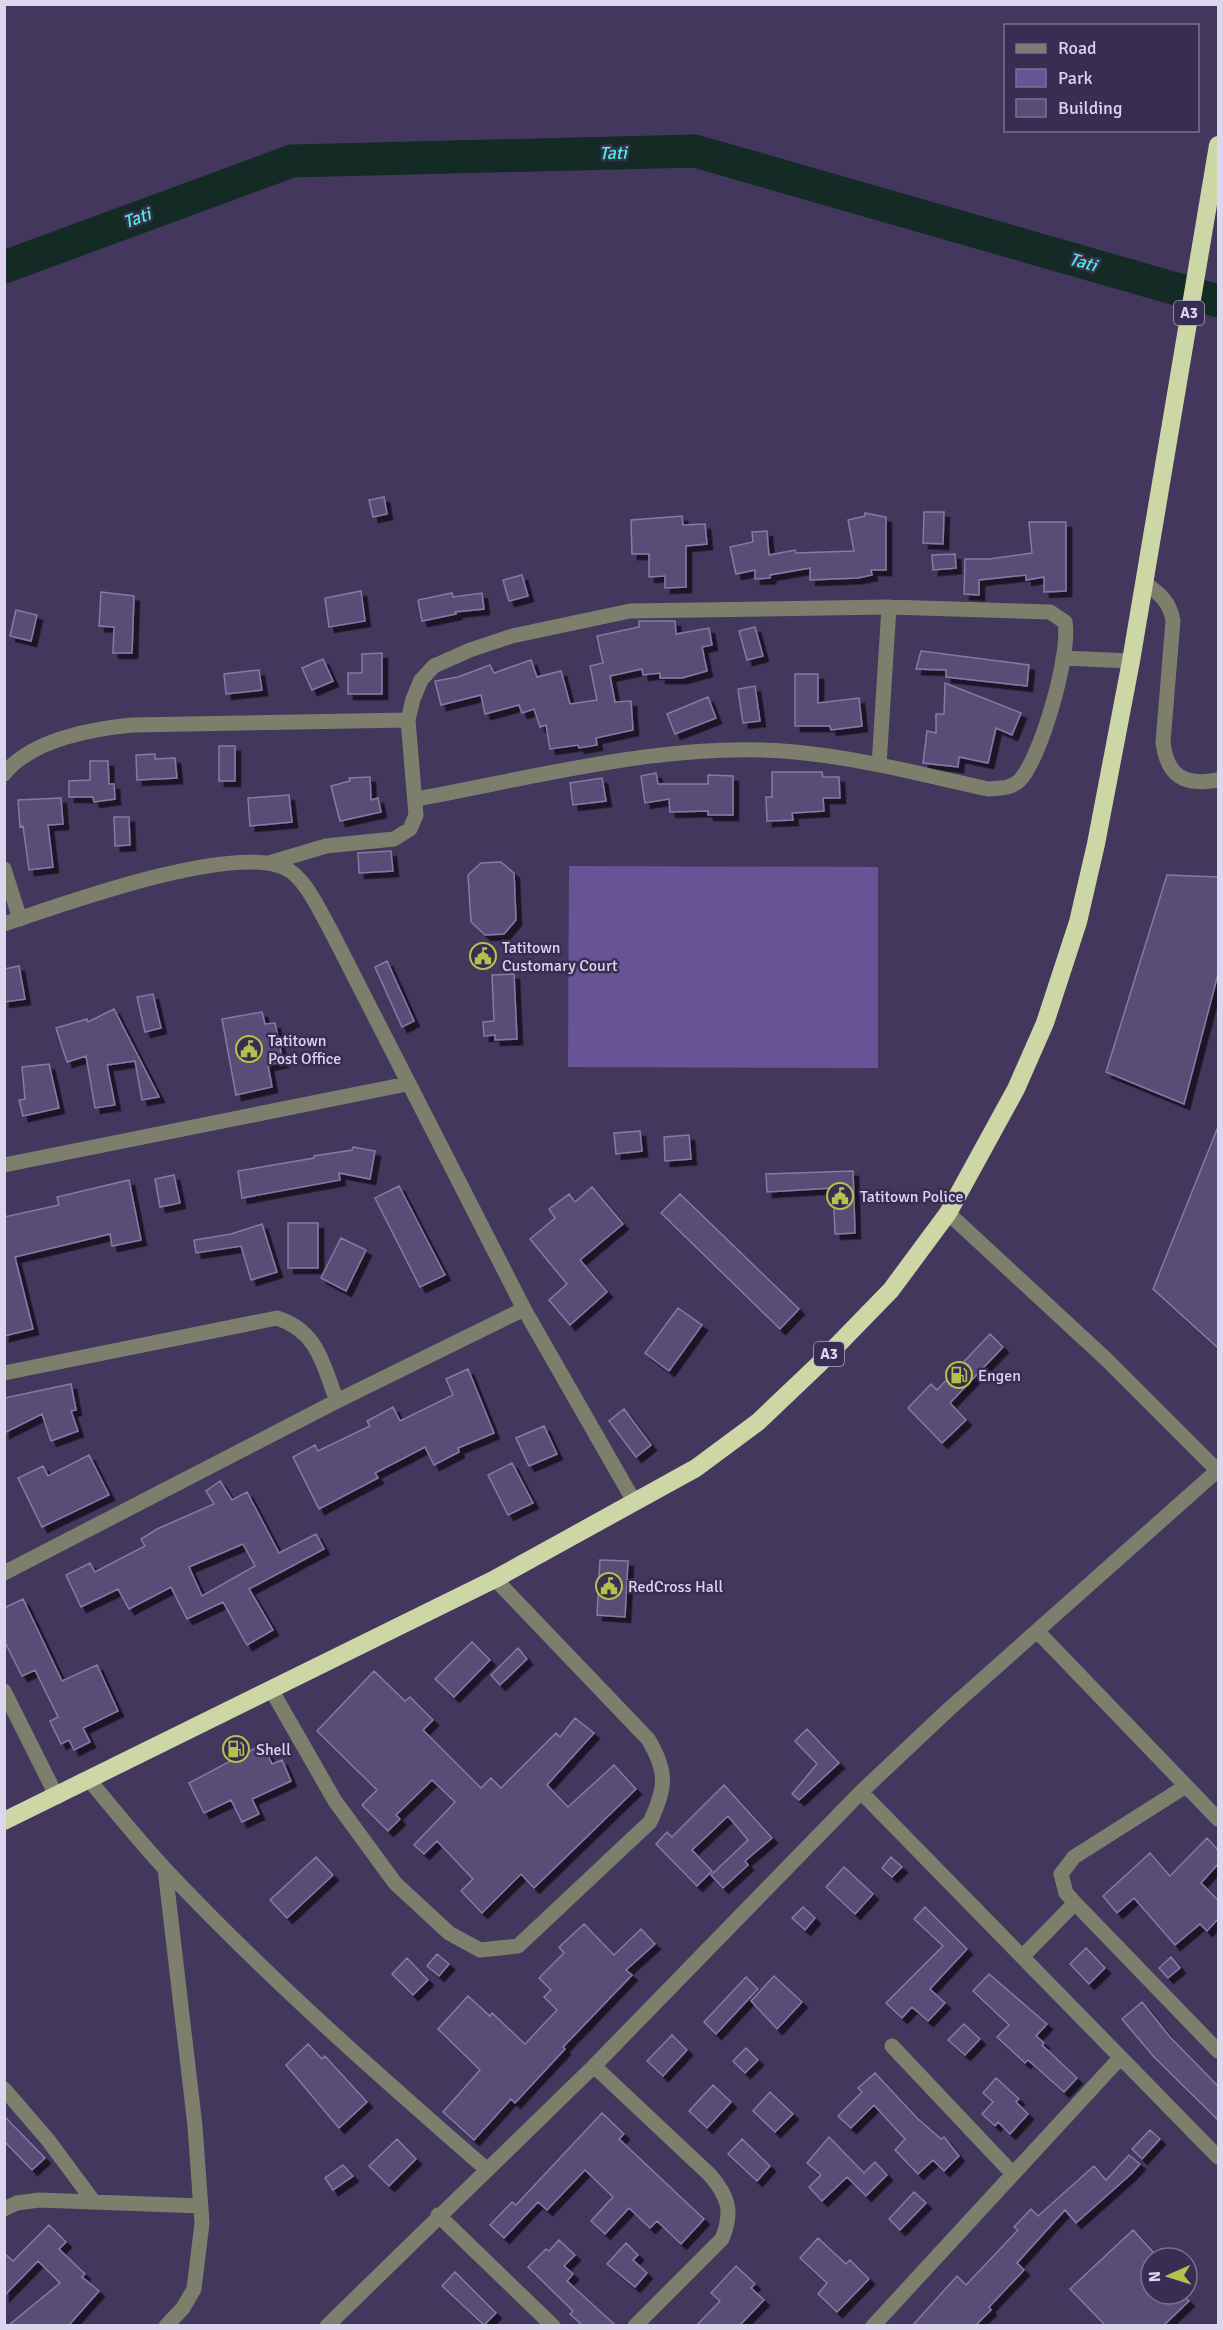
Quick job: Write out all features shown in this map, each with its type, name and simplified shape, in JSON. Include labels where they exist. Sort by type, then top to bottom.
[{"type":"highway","name":"A3","points":[[4,1821],[90,1781],[495,1580],[696,1468],[758,1422],[891,1290],[948,1213],[1016,1089],[1063,974],[1096,844],[1145,583],[1160,481],[1218,145]]},
{"type":"street","points":[[1145,583],[1164,598],[1171,609],[1173,621],[1162,742],[1165,761],[1173,773],[1189,781],[1218,780]]},
{"type":"street","points":[[879,765],[889,607]]},
{"type":"street","points":[[4,924],[179,871],[214,864],[269,863],[326,846],[394,839],[410,829],[416,815],[408,720],[421,680],[434,666],[470,650],[512,636],[630,611],[889,607],[1050,612],[1065,622],[1067,632],[1063,658],[1041,739],[1027,771],[1017,783],[1004,788],[988,789],[879,765],[795,752],[750,750],[642,756],[416,799]]},
{"type":"street","points":[[1063,658],[1131,661]]},
{"type":"street","points":[[4,774],[33,753],[93,729],[132,725],[408,720]]},
{"type":"street","points":[[269,863],[287,869],[315,902],[366,996],[407,1084],[524,1309],[635,1503]]},
{"type":"street","points":[[4,868],[20,919]]},
{"type":"street","points":[[4,1165],[407,1084]]},
{"type":"street","points":[[327,2325],[485,2168],[594,2066],[861,1792],[948,1710],[1218,1471],[1107,1360],[948,1213]]},
{"type":"street","points":[[4,1573],[338,1401],[524,1309]]},
{"type":"street","points":[[4,1373],[278,1318],[303,1329],[313,1341],[338,1401]]},
{"type":"street","points":[[272,1691],[335,1801],[395,1882],[449,1933],[480,1950],[518,1946],[650,1822],[660,1800],[664,1781],[661,1760],[648,1739],[495,1580]]},
{"type":"street","points":[[1038,1632],[1218,1819]]},
{"type":"street","points":[[4,1691],[57,1797]]},
{"type":"street","points":[[90,1781],[165,1869],[230,1935],[404,2097],[485,2168]]},
{"type":"street","points":[[1186,1786],[1066,1864],[1061,1874],[1062,1884],[1075,1903],[1218,2050]]},
{"type":"street","points":[[861,1792],[1218,2157]]},
{"type":"street","points":[[165,1869],[195,2126],[201,2206],[199,2267],[194,2289],[183,2308],[166,2325]]},
{"type":"street","points":[[1022,1957],[1075,1903]]},
{"type":"street","points":[[891,2046],[1012,2173]]},
{"type":"street","points":[[873,2325],[1120,2058]]},
{"type":"street","points":[[594,2066],[710,2175],[723,2190],[728,2206],[728,2224],[722,2239],[635,2325]]},
{"type":"street","points":[[4,2089],[48,2140],[94,2202]]},
{"type":"street","points":[[4,2209],[39,2200],[201,2206]]},
{"type":"street","points":[[438,2216],[553,2325]]},
{"type":"green space","points":[[569,866],[878,867],[878,1068],[568,1067]]},
{"type":"building","points":[[384,497],[387,514],[373,517],[369,500]]},
{"type":"building","points":[[924,512],[944,512],[943,544],[923,543]]},
{"type":"building","points":[[865,513],[886,517],[886,570],[871,570],[872,575],[858,578],[810,580],[810,568],[770,575],[770,578],[755,579],[755,570],[736,574],[730,547],[753,542],[752,532],[767,531],[769,555],[795,550],[796,553],[854,551],[848,520],[865,516]]},
{"type":"building","points":[[682,516],[683,525],[705,524],[707,544],[686,546],[686,587],[665,588],[665,576],[649,577],[649,554],[632,554],[631,520]]},
{"type":"building","points":[[1029,522],[1066,522],[1066,591],[1044,592],[1044,577],[1026,580],[1026,575],[979,580],[979,595],[964,594],[965,559],[989,559],[1032,553]]},
{"type":"building","points":[[955,554],[956,568],[933,570],[932,555]]},
{"type":"building","points":[[522,575],[528,596],[509,601],[503,580]]},
{"type":"building","points":[[361,591],[365,621],[329,627],[325,598]]},
{"type":"building","points":[[101,592],[134,596],[132,653],[113,653],[114,627],[99,626]]},
{"type":"building","points":[[452,593],[453,597],[482,593],[484,609],[455,612],[456,614],[422,621],[418,600]]},
{"type":"building","points":[[16,610],[37,615],[31,641],[10,636]]},
{"type":"building","points":[[639,621],[675,621],[676,634],[709,628],[712,645],[702,647],[707,671],[682,678],[660,678],[660,673],[643,675],[642,669],[610,676],[615,702],[631,701],[633,730],[596,738],[597,745],[550,749],[546,725],[540,727],[534,709],[522,713],[519,705],[485,714],[481,695],[441,705],[435,681],[458,677],[490,665],[494,673],[531,660],[537,677],[561,671],[570,704],[597,700],[590,666],[603,663],[597,636],[639,627]]},
{"type":"building","points":[[755,627],[763,656],[747,660],[739,631]]},
{"type":"building","points":[[921,651],[1029,665],[1027,686],[946,677],[946,670],[916,669]]},
{"type":"building","points":[[382,653],[382,694],[348,694],[348,673],[362,673],[362,654]]},
{"type":"building","points":[[323,659],[333,681],[312,690],[302,668]]},
{"type":"building","points":[[259,670],[262,690],[226,694],[224,674]]},
{"type":"building","points":[[795,674],[818,674],[818,703],[859,698],[862,726],[831,730],[830,726],[795,726]]},
{"type":"building","points":[[945,683],[1021,713],[1012,735],[996,728],[988,763],[959,757],[958,767],[923,763],[927,731],[936,733],[936,714],[944,714]]},
{"type":"building","points":[[755,686],[760,721],[743,723],[738,689]]},
{"type":"building","points":[[708,697],[716,718],[675,734],[667,714]]},
{"type":"building","points":[[219,746],[235,746],[235,781],[219,781]]},
{"type":"building","points":[[155,754],[155,759],[175,758],[177,778],[137,780],[136,755]]},
{"type":"building","points":[[90,761],[108,761],[109,784],[114,784],[115,799],[94,802],[93,797],[69,797],[69,781],[90,780]]},
{"type":"building","points":[[772,772],[822,772],[823,777],[839,777],[840,798],[823,798],[824,811],[792,813],[793,820],[767,821],[766,797],[772,797]]},
{"type":"building","points":[[656,773],[658,784],[708,784],[708,775],[733,776],[733,815],[708,815],[708,811],[670,812],[669,799],[645,803],[641,776]]},
{"type":"building","points":[[370,777],[371,800],[378,798],[381,812],[340,821],[331,786],[350,781],[349,778]]},
{"type":"building","points":[[602,778],[606,801],[573,805],[570,783]]},
{"type":"building","points":[[289,795],[292,822],[250,826],[248,798]]},
{"type":"building","points":[[61,798],[63,824],[48,825],[53,867],[29,870],[23,826],[20,827],[18,800]]},
{"type":"building","points":[[114,817],[129,817],[130,845],[115,846]]},
{"type":"building","points":[[391,851],[393,871],[359,873],[358,853]]},
{"type":"building","points":[[501,862],[514,873],[516,920],[504,934],[485,935],[471,922],[468,875],[481,863]]},
{"type":"building","points":[[1167,875],[1218,877],[1218,974],[1184,1104],[1106,1072]]},
{"type":"building","points":[[387,961],[414,1021],[402,1027],[375,967]]},
{"type":"building","points":[[19,966],[25,999],[4,1002],[4,969]]},
{"type":"building","points":[[514,974],[517,1039],[495,1040],[495,1035],[484,1036],[483,1022],[494,1021],[492,975]]},
{"type":"building","points":[[153,994],[161,1028],[145,1032],[137,997]]},
{"type":"building","points":[[114,1009],[159,1097],[142,1100],[135,1061],[107,1065],[115,1105],[95,1108],[86,1056],[67,1062],[56,1028],[87,1019],[88,1022]]},
{"type":"building","points":[[262,1012],[265,1024],[275,1023],[283,1062],[268,1065],[272,1087],[236,1095],[222,1019]]},
{"type":"building","points":[[49,1064],[59,1108],[23,1116],[19,1100],[25,1099],[22,1067]]},
{"type":"building","points":[[1218,1127],[1218,1348],[1153,1289]]},
{"type":"building","points":[[640,1131],[642,1151],[616,1154],[614,1133]]},
{"type":"building","points":[[689,1135],[691,1159],[665,1161],[664,1137]]},
{"type":"building","points":[[353,1147],[375,1151],[370,1179],[339,1173],[340,1180],[242,1198],[238,1171],[314,1158],[314,1156],[352,1150]]},
{"type":"building","points":[[853,1171],[855,1233],[835,1234],[833,1188],[767,1192],[766,1174]]},
{"type":"building","points":[[174,1175],[180,1203],[160,1207],[155,1179]]},
{"type":"building","points":[[129,1180],[141,1240],[112,1246],[110,1234],[15,1257],[33,1329],[4,1336],[4,1217],[59,1205],[57,1197]]},
{"type":"building","points":[[399,1186],[445,1275],[420,1287],[375,1198]]},
{"type":"building","points":[[592,1187],[623,1224],[580,1260],[607,1292],[570,1325],[549,1300],[567,1284],[530,1239],[555,1218],[549,1209],[569,1194],[575,1202]]},
{"type":"building","points":[[680,1194],[799,1309],[780,1329],[661,1213]]},
{"type":"building","points":[[288,1223],[318,1223],[318,1268],[288,1268]]},
{"type":"building","points":[[262,1224],[277,1272],[251,1280],[241,1246],[196,1253],[194,1240],[231,1234]]},
{"type":"building","points":[[341,1238],[366,1250],[346,1291],[321,1278]]},
{"type":"building","points":[[678,1308],[702,1325],[669,1371],[645,1353]]},
{"type":"building","points":[[990,1334],[1003,1347],[950,1403],[966,1420],[942,1443],[908,1408],[931,1384],[937,1390]]},
{"type":"building","points":[[468,1369],[494,1433],[458,1448],[459,1452],[434,1465],[425,1447],[375,1473],[378,1478],[319,1509],[293,1457],[315,1445],[318,1451],[370,1426],[367,1421],[393,1407],[400,1421],[453,1395],[446,1379]]},
{"type":"building","points":[[71,1384],[76,1410],[71,1411],[78,1431],[51,1441],[42,1414],[4,1433],[4,1398]]},
{"type":"building","points":[[624,1409],[651,1445],[636,1457],[609,1421]]},
{"type":"building","points":[[544,1426],[557,1454],[529,1466],[516,1438]]},
{"type":"building","points":[[89,1455],[109,1495],[42,1527],[18,1478],[43,1466],[48,1476]]},
{"type":"building","points":[[512,1463],[533,1503],[508,1515],[488,1475]]},
{"type":"building","points":[[220,1481],[232,1500],[247,1492],[279,1553],[316,1534],[324,1549],[249,1589],[273,1630],[247,1645],[223,1602],[187,1619],[171,1587],[129,1609],[118,1589],[81,1607],[66,1575],[90,1563],[95,1572],[145,1546],[141,1539],[157,1529],[214,1504],[206,1491]],"holes":[[[243,1544],[255,1566],[202,1596],[189,1567]]]},
{"type":"building","points":[[600,1560],[628,1561],[625,1617],[597,1615]]},
{"type":"building","points":[[23,1599],[62,1681],[97,1665],[118,1711],[83,1728],[90,1742],[74,1750],[69,1740],[61,1744],[50,1721],[58,1717],[35,1670],[22,1676],[4,1640],[4,1608]]},
{"type":"building","points":[[472,1642],[490,1660],[454,1697],[435,1679]]},
{"type":"building","points":[[518,1648],[527,1659],[500,1685],[491,1675]]},
{"type":"building","points":[[374,1671],[405,1701],[410,1697],[433,1720],[423,1730],[481,1788],[491,1778],[501,1788],[556,1733],[560,1737],[575,1718],[594,1733],[547,1785],[568,1807],[614,1765],[636,1789],[534,1888],[521,1874],[482,1913],[461,1891],[473,1879],[437,1841],[424,1854],[414,1845],[455,1802],[432,1780],[396,1815],[400,1819],[388,1831],[362,1805],[377,1790],[317,1731]]},
{"type":"building","points":[[807,1729],[839,1763],[799,1800],[792,1794],[817,1764],[795,1741]]},
{"type":"building","points":[[263,1744],[272,1764],[282,1760],[291,1781],[252,1799],[259,1814],[242,1822],[231,1800],[204,1813],[189,1783]]},
{"type":"building","points":[[724,1785],[772,1838],[745,1861],[748,1865],[723,1888],[711,1875],[748,1840],[728,1816],[692,1850],[712,1871],[697,1886],[656,1844],[667,1832],[672,1837]]},
{"type":"building","points":[[1207,1838],[1218,1850],[1218,1864],[1201,1883],[1218,1900],[1218,1919],[1207,1931],[1200,1924],[1175,1945],[1134,1898],[1117,1913],[1103,1896],[1150,1853],[1170,1876]]},
{"type":"building","points":[[316,1857],[333,1875],[287,1918],[270,1900]]},
{"type":"building","points":[[891,1857],[902,1867],[892,1877],[882,1868]]},
{"type":"building","points":[[844,1867],[873,1894],[855,1914],[826,1887]]},
{"type":"building","points":[[803,1907],[815,1918],[805,1930],[792,1918]]},
{"type":"building","points":[[925,1907],[967,1949],[930,1989],[945,2003],[928,2021],[912,2007],[902,2018],[886,2003],[943,1946],[914,1919]]},
{"type":"building","points":[[584,1924],[614,1955],[641,1929],[655,1944],[626,1970],[632,1975],[563,2047],[565,2049],[515,2103],[511,2099],[474,2140],[443,2112],[480,2070],[438,2029],[468,1996],[490,2016],[492,2013],[525,2044],[557,2010],[544,1997],[551,1990],[539,1978],[564,1953],[559,1947]]},
{"type":"building","points":[[1086,1948],[1105,1968],[1089,1984],[1070,1964]]},
{"type":"building","points":[[437,1954],[449,1964],[439,1976],[427,1966]]},
{"type":"building","points":[[1171,1957],[1180,1968],[1168,1978],[1159,1968]]},
{"type":"building","points":[[407,1958],[428,1980],[413,1995],[392,1974]]},
{"type":"building","points":[[989,1974],[1047,2024],[1036,2036],[1044,2043],[1042,2045],[1077,2078],[1064,2092],[1028,2060],[1025,2063],[997,2037],[1009,2025],[973,1991]]},
{"type":"building","points":[[774,1976],[802,2002],[777,2029],[751,2001]]},
{"type":"building","points":[[746,1977],[758,1989],[716,2034],[704,2022]]},
{"type":"building","points":[[1142,2002],[1170,2037],[1218,2086],[1218,2120],[1154,2057],[1122,2019]]},
{"type":"building","points":[[964,2024],[980,2039],[965,2055],[948,2040]]},
{"type":"building","points":[[672,2035],[687,2050],[663,2076],[647,2061]]},
{"type":"building","points":[[308,2044],[322,2059],[325,2056],[367,2102],[339,2128],[286,2065]]},
{"type":"building","points":[[746,2048],[758,2060],[745,2073],[733,2061]]},
{"type":"building","points":[[875,2073],[918,2119],[941,2139],[944,2137],[959,2156],[944,2171],[933,2160],[918,2174],[895,2150],[905,2139],[874,2105],[851,2128],[838,2116],[862,2092],[858,2088]]},
{"type":"building","points":[[996,2078],[1019,2099],[1016,2102],[1028,2114],[1010,2134],[998,2122],[995,2126],[982,2114],[993,2102],[983,2093]]},
{"type":"building","points":[[713,2085],[731,2102],[707,2128],[689,2111]]},
{"type":"building","points":[[770,2092],[793,2114],[775,2132],[753,2111]]},
{"type":"building","points":[[602,2113],[624,2134],[619,2139],[704,2219],[681,2244],[657,2221],[650,2228],[629,2208],[605,2234],[591,2221],[613,2197],[585,2170],[547,2210],[538,2202],[504,2238],[490,2225],[512,2202],[516,2205]]},
{"type":"building","points":[[4,2116],[45,2158],[32,2170],[4,2141]]},
{"type":"building","points":[[1150,2130],[1160,2139],[1142,2159],[1132,2149]]},
{"type":"building","points":[[829,2137],[864,2173],[875,2162],[887,2175],[866,2196],[847,2177],[822,2201],[809,2187],[821,2175],[807,2163]]},
{"type":"building","points":[[397,2139],[416,2159],[389,2186],[369,2166]]},
{"type":"building","points":[[742,2139],[770,2166],[757,2181],[728,2154]]},
{"type":"building","points":[[1129,2155],[1140,2164],[1076,2223],[1065,2210],[1017,2263],[1024,2270],[989,2307],[991,2310],[976,2325],[913,2325],[957,2276],[966,2285],[1018,2230],[1014,2227],[1031,2209],[1038,2216],[1094,2166],[1106,2180]]},
{"type":"building","points":[[343,2165],[353,2176],[333,2190],[325,2178]]},
{"type":"building","points":[[914,2192],[926,2203],[900,2230],[889,2219]]},
{"type":"building","points":[[49,2225],[66,2242],[59,2249],[85,2274],[82,2277],[99,2291],[69,2325],[9,2325],[60,2283],[38,2261],[4,2296],[4,2253],[13,2261]]},
{"type":"building","points":[[1133,2230],[1148,2246],[1139,2246],[1139,2306],[1184,2306],[1164,2325],[1105,2325],[1070,2289]]},
{"type":"building","points":[[818,2238],[846,2264],[850,2260],[869,2279],[837,2312],[818,2294],[827,2283],[800,2258]]},
{"type":"building","points":[[559,2240],[575,2255],[564,2266],[573,2274],[567,2281],[615,2325],[582,2325],[570,2314],[573,2311],[528,2267]]},
{"type":"building","points":[[626,2243],[638,2255],[633,2260],[647,2273],[635,2287],[607,2264]]},
{"type":"building","points":[[736,2266],[755,2284],[751,2288],[764,2300],[740,2325],[697,2325],[720,2301],[711,2293]]},
{"type":"building","points":[[455,2272],[496,2313],[484,2325],[442,2286]]},
{"type":"waterway","name":"Tati","points":[[4,267],[292,161],[695,151],[1218,301]]},
{"type":"place","name":"Tatitown Customary Court","points":[[483,956]]},
{"type":"place","name":"Tatitown Post Office","points":[[249,1049]]},
{"type":"place","name":"Tatitown Police","points":[[840,1196]]},
{"type":"place","name":"Engen","points":[[959,1375]]},
{"type":"place","name":"RedCross Hall","points":[[609,1586]]},
{"type":"place","name":"Shell","points":[[236,1749]]}]
